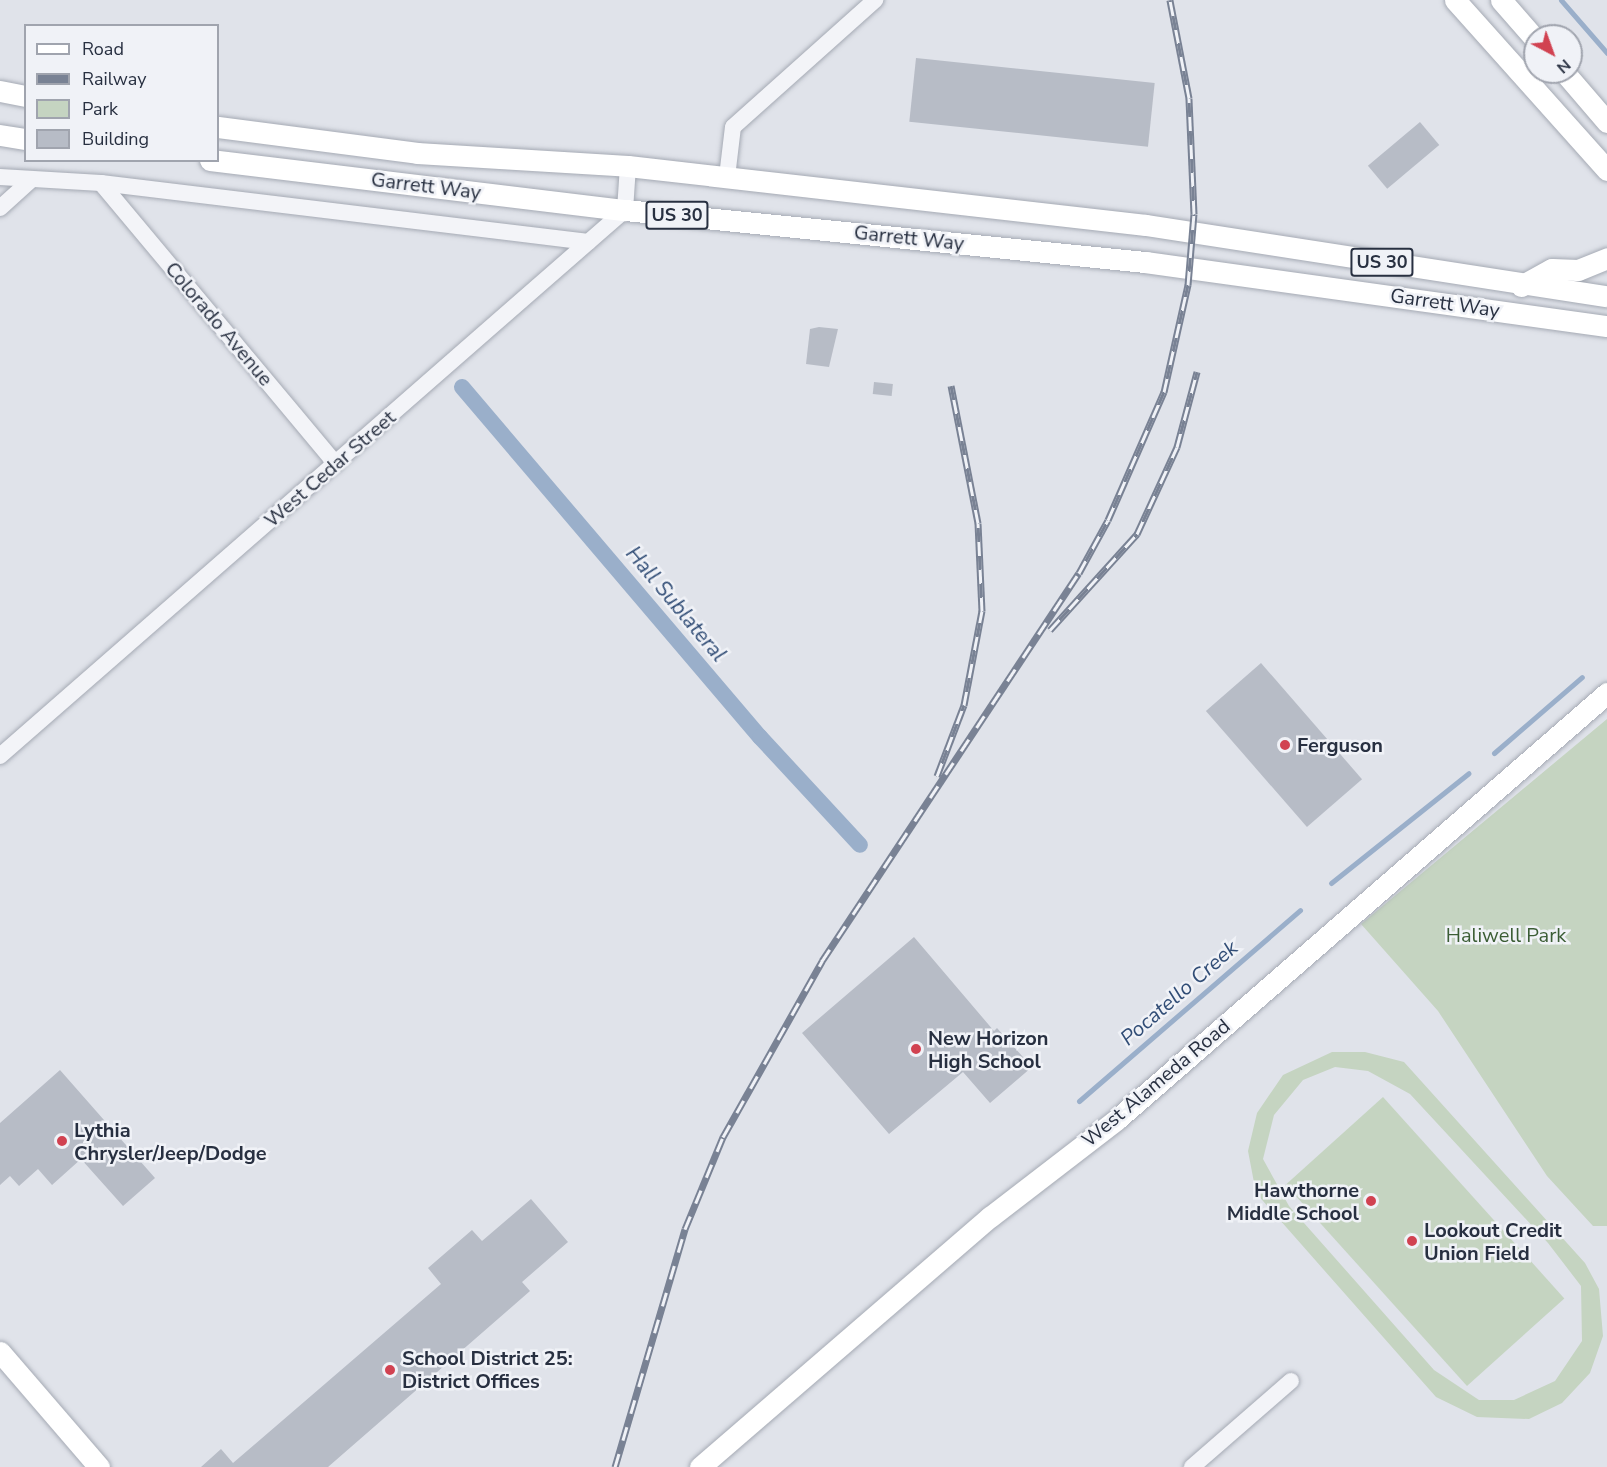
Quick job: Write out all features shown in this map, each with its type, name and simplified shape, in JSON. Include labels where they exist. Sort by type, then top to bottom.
[{"type":"main road","points":[[1455,0],[1607,170]]},
{"type":"main road","points":[[1501,0],[1523,25]]},
{"type":"main road","points":[[1574,84],[1607,122]]},
{"type":"main road","points":[[0,92],[24,96]]},
{"type":"main road","name":"Garrett Way","points":[[219,127],[417,153],[628,166],[1146,225],[1521,285],[1607,296]]},
{"type":"main road","points":[[0,135],[24,139]]},
{"type":"main road","name":"Garrett Way","points":[[219,161],[625,210],[1145,262],[1607,326]]},
{"type":"main road","points":[[1521,285],[1552,269],[1578,270],[1607,258]]},
{"type":"main road","name":"West Alameda Road","points":[[700,1467],[990,1217],[1116,1119],[1607,693]]},
{"type":"main road","points":[[0,1352],[99,1467]]},
{"type":"street","points":[[728,177],[733,127],[875,0]]},
{"type":"street","points":[[625,210],[628,166]]},
{"type":"street","points":[[0,177],[101,183],[588,242]]},
{"type":"street","points":[[0,208],[31,180]]},
{"type":"street","name":"Colorado Avenue","points":[[101,183],[336,464]]},
{"type":"street","name":"West Cedar Street","points":[[0,756],[625,210]]},
{"type":"street","points":[[1192,1467],[1291,1381]]},
{"type":"green space","name":"Haliwell Park","points":[[1607,719],[1607,1226],[1593,1226],[1547,1176],[1438,1011],[1361,924]]},
{"type":"green space","points":[[1332,1052],[1365,1052],[1404,1062],[1585,1263],[1599,1289],[1603,1336],[1590,1373],[1562,1403],[1529,1419],[1477,1417],[1436,1397],[1256,1193],[1248,1151],[1257,1113],[1283,1075]],"holes":[[[1335,1067],[1368,1071],[1410,1094],[1548,1243],[1581,1286],[1582,1341],[1555,1381],[1514,1400],[1479,1400],[1434,1370],[1289,1206],[1263,1159],[1274,1115],[1303,1080]]]},
{"type":"green space","points":[[1383,1097],[1564,1298],[1467,1386],[1286,1185]]},
{"type":"building","points":[[916,58],[1155,83],[1148,147],[909,122]]},
{"type":"building","points":[[1420,122],[1439,145],[1387,189],[1368,166]]},
{"type":"building","points":[[819,327],[838,329],[829,367],[806,364],[810,329]]},
{"type":"building","points":[[874,382],[893,384],[892,396],[873,394]]},
{"type":"building","name":"Ferguson","points":[[1261,663],[1362,779],[1307,827],[1206,711]]},
{"type":"building","name":"New Horizon High School","points":[[914,937],[994,1031],[997,1028],[1032,1067],[990,1103],[963,1072],[889,1134],[802,1033]]},
{"type":"building","name":"Lythia Chrysler/Jeep/Dodge","points":[[60,1070],[155,1178],[123,1206],[81,1159],[52,1185],[38,1169],[19,1186],[10,1176],[0,1185],[0,1123]]},
{"type":"building","name":"School District 25: District Offices","points":[[531,1199],[568,1242],[522,1282],[530,1291],[328,1467],[201,1467],[221,1449],[233,1463],[441,1284],[428,1268],[472,1230],[482,1241]]},
{"type":"waterway","name":"Pocatello Creek","points":[[1561,0],[1607,53]]},
{"type":"waterway","name":"Hall Sublateral","points":[[462,387],[760,737],[860,845]]},
{"type":"waterway","name":"Pocatello Creek","points":[[1494,753],[1582,677]]},
{"type":"waterway","name":"Pocatello Creek","points":[[1331,883],[1469,773]]},
{"type":"waterway","name":"Pocatello Creek","points":[[1079,1101],[1300,910]]},
{"type":"railway","points":[[615,1467],[685,1229],[723,1137],[822,961],[1079,573],[1108,520],[1164,392],[1188,285],[1194,214],[1189,98],[1170,0]]},
{"type":"railway","points":[[1050,630],[1137,534],[1177,447],[1197,372]]},
{"type":"railway","points":[[937,776],[964,705],[982,611],[978,523],[951,386]]},
{"type":"place","name":"Ferguson","points":[[1285,745]]},
{"type":"place","name":"New Horizon High School","points":[[916,1049]]},
{"type":"place","name":"Lythia Chrysler/Jeep/Dodge","points":[[62,1141]]},
{"type":"place","name":"Hawthorne Middle School","points":[[1371,1201]]},
{"type":"place","name":"Lookout Credit Union Field","points":[[1412,1241]]},
{"type":"place","name":"School District 25: District Offices","points":[[390,1370]]}]
